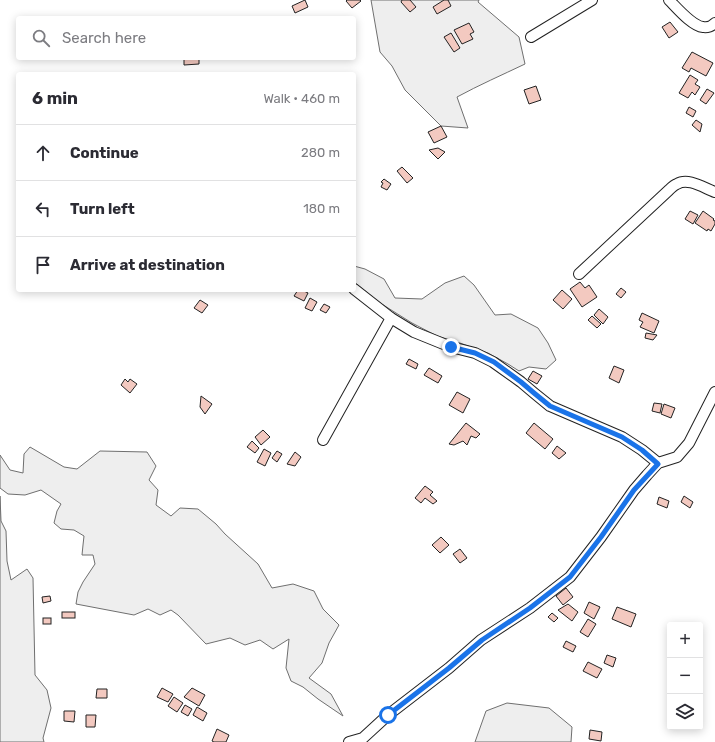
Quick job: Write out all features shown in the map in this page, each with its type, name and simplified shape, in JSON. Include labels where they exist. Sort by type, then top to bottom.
[{"type":"street","points":[[531,37],[592,0]]},
{"type":"street","points":[[669,0],[699,27],[705,28],[715,24]]},
{"type":"street","points":[[579,274],[677,183],[684,181],[715,192]]},
{"type":"street","points":[[356,291],[391,318],[414,332],[451,347],[475,353],[494,362],[550,406],[622,437],[642,450],[658,464]]},
{"type":"street","points":[[323,440],[391,318]]},
{"type":"street","points":[[349,742],[363,738],[388,715],[449,668],[482,640],[530,608],[570,577],[601,537],[634,490],[658,464],[677,457],[689,443],[715,392]]},
{"type":"shaded area","points":[[371,0],[479,0],[478,2],[519,37],[525,64],[457,97],[468,128],[441,126],[405,90],[392,66],[380,52]]},
{"type":"shaded area","points":[[356,267],[365,269],[384,279],[395,298],[422,299],[445,283],[464,276],[474,285],[495,315],[511,314],[538,328],[548,343],[556,360],[546,369],[529,367],[519,371],[488,353],[437,336],[412,323],[380,303],[356,284]]},
{"type":"shaded area","points":[[30,447],[64,467],[77,469],[100,451],[147,452],[156,466],[149,480],[158,490],[156,505],[171,516],[180,508],[198,509],[258,564],[272,588],[293,584],[314,591],[323,609],[339,625],[329,643],[322,663],[309,678],[331,694],[343,716],[303,687],[291,681],[286,668],[289,639],[273,649],[260,640],[245,645],[230,638],[206,644],[178,615],[171,610],[160,615],[148,609],[134,615],[76,604],[78,592],[95,564],[93,555],[82,555],[84,536],[74,530],[61,529],[54,523],[57,511],[61,504],[41,490],[25,495],[8,494],[0,488],[0,455],[10,470],[23,473],[24,454]]},
{"type":"shaded area","points":[[0,496],[1,521],[6,531],[7,561],[11,580],[27,569],[33,578],[35,675],[47,690],[51,708],[43,738],[44,742],[0,742]]},
{"type":"shaded area","points":[[507,703],[549,708],[572,727],[571,742],[475,742],[486,711]]},
{"type":"building","points":[[305,0],[308,7],[295,13],[292,6]]},
{"type":"building","points":[[402,0],[410,0],[416,7],[410,12],[401,2]]},
{"type":"building","points":[[444,0],[448,0],[451,6],[437,14],[433,7]]},
{"type":"building","points":[[346,1],[361,1],[352,8]]},
{"type":"building","points":[[670,22],[678,32],[669,38],[662,27]]},
{"type":"building","points":[[469,23],[474,32],[470,34],[473,39],[462,44],[454,30]]},
{"type":"building","points":[[451,33],[460,48],[454,52],[444,37]]},
{"type":"building","points":[[692,52],[713,63],[706,76],[691,68],[689,72],[682,68]]},
{"type":"building","points":[[184,60],[199,60],[199,64],[184,65]]},
{"type":"building","points":[[690,75],[698,80],[695,84],[700,87],[695,95],[692,92],[688,98],[679,93]]},
{"type":"building","points":[[536,86],[541,100],[529,104],[524,90]]},
{"type":"building","points":[[707,89],[714,93],[706,104],[700,100]]},
{"type":"building","points":[[689,107],[696,111],[693,117],[686,113]]},
{"type":"building","points":[[696,120],[702,124],[700,132],[692,125]]},
{"type":"building","points":[[441,126],[447,137],[434,143],[428,132]]},
{"type":"building","points":[[438,148],[445,152],[438,159],[429,150]]},
{"type":"building","points":[[402,167],[413,178],[407,183],[397,171]]},
{"type":"building","points":[[384,179],[391,184],[387,190],[381,187],[383,183],[381,182]]},
{"type":"building","points":[[690,211],[698,215],[693,224],[685,219]]},
{"type":"building","points":[[703,211],[715,221],[711,231],[708,229],[707,231],[695,223]]},
{"type":"building","points":[[580,282],[585,288],[589,285],[597,297],[582,307],[570,289]]},
{"type":"building","points":[[621,288],[626,292],[621,298],[616,294]]},
{"type":"building","points":[[562,290],[572,299],[563,309],[553,300]]},
{"type":"building","points":[[297,292],[308,293],[304,301],[294,296]]},
{"type":"building","points":[[310,298],[317,302],[312,311],[305,308]]},
{"type":"building","points":[[200,300],[208,305],[202,313],[194,308]]},
{"type":"building","points":[[324,304],[330,307],[326,313],[320,310]]},
{"type":"building","points":[[599,309],[608,317],[603,324],[594,315]]},
{"type":"building","points":[[642,313],[659,321],[654,333],[640,327],[643,322],[639,320]]},
{"type":"building","points":[[592,316],[601,324],[597,328],[588,320]]},
{"type":"building","points":[[646,333],[657,335],[653,340],[645,338]]},
{"type":"building","points":[[409,359],[418,364],[416,369],[406,364]]},
{"type":"building","points":[[614,366],[624,370],[619,383],[609,378]]},
{"type":"building","points":[[429,368],[442,376],[438,383],[424,375]]},
{"type":"building","points":[[533,371],[542,376],[537,384],[528,379]]},
{"type":"building","points":[[125,379],[128,382],[130,379],[137,384],[130,393],[121,385]]},
{"type":"building","points":[[457,392],[470,399],[463,413],[449,405]]},
{"type":"building","points":[[201,396],[212,404],[205,414],[200,407]]},
{"type":"building","points":[[654,403],[662,404],[660,413],[652,411]]},
{"type":"building","points":[[664,404],[675,408],[671,418],[661,414]]},
{"type":"building","points":[[466,423],[480,434],[476,438],[471,436],[467,445],[463,441],[454,445],[449,444]]},
{"type":"building","points":[[534,423],[553,439],[545,449],[526,433]]},
{"type":"building","points":[[263,430],[270,437],[261,445],[255,437]]},
{"type":"building","points":[[252,441],[259,448],[255,453],[247,447]]},
{"type":"building","points":[[557,446],[566,453],[559,459],[552,453]]},
{"type":"building","points":[[264,449],[271,453],[265,466],[257,462]]},
{"type":"building","points":[[277,451],[282,454],[277,462],[272,458]]},
{"type":"building","points":[[295,452],[301,457],[295,466],[287,464]]},
{"type":"building","points":[[425,486],[433,492],[430,495],[437,501],[433,504],[425,498],[421,503],[415,498]]},
{"type":"building","points":[[684,496],[693,502],[690,508],[681,502]]},
{"type":"building","points":[[659,497],[669,501],[667,508],[657,504]]},
{"type":"building","points":[[441,537],[449,545],[440,553],[432,545]]},
{"type":"building","points":[[460,549],[467,558],[460,563],[453,554]]},
{"type":"building","points":[[566,588],[573,597],[563,605],[556,596]]},
{"type":"building","points":[[50,596],[51,601],[43,603],[42,597]]},
{"type":"building","points":[[589,602],[600,607],[594,619],[584,613]]},
{"type":"building","points":[[568,604],[578,612],[572,621],[558,610]]},
{"type":"building","points":[[617,607],[636,614],[631,627],[612,619]]},
{"type":"building","points":[[62,612],[75,612],[75,618],[62,618]]},
{"type":"building","points":[[552,613],[558,618],[554,622],[548,617]]},
{"type":"building","points":[[43,618],[51,618],[51,624],[43,624]]},
{"type":"building","points":[[588,619],[596,624],[588,637],[580,632]]},
{"type":"building","points":[[566,641],[576,646],[573,652],[563,647]]},
{"type":"building","points":[[607,655],[616,658],[613,667],[604,663]]},
{"type":"building","points":[[588,662],[602,669],[597,678],[583,671]]},
{"type":"building","points":[[162,688],[173,694],[168,702],[157,697]]},
{"type":"building","points":[[192,688],[205,695],[199,706],[184,697]]},
{"type":"building","points":[[97,689],[107,689],[107,698],[96,698]]},
{"type":"building","points":[[174,697],[183,703],[177,712],[168,706]]},
{"type":"building","points":[[185,705],[192,709],[188,716],[181,712]]},
{"type":"building","points":[[197,707],[207,713],[203,721],[193,715]]},
{"type":"building","points":[[64,711],[75,711],[74,722],[64,721]]},
{"type":"building","points":[[86,715],[96,715],[95,727],[86,727]]},
{"type":"building","points":[[217,729],[229,735],[226,742],[212,741]]},
{"type":"building","points":[[590,730],[602,732],[601,741],[589,739]]},
{"type":"route","points":[[388,715],[449,668],[482,640],[530,608],[570,577],[601,537],[634,490],[658,464],[642,450],[622,437],[550,406],[494,362],[475,353],[451,347]]}]
